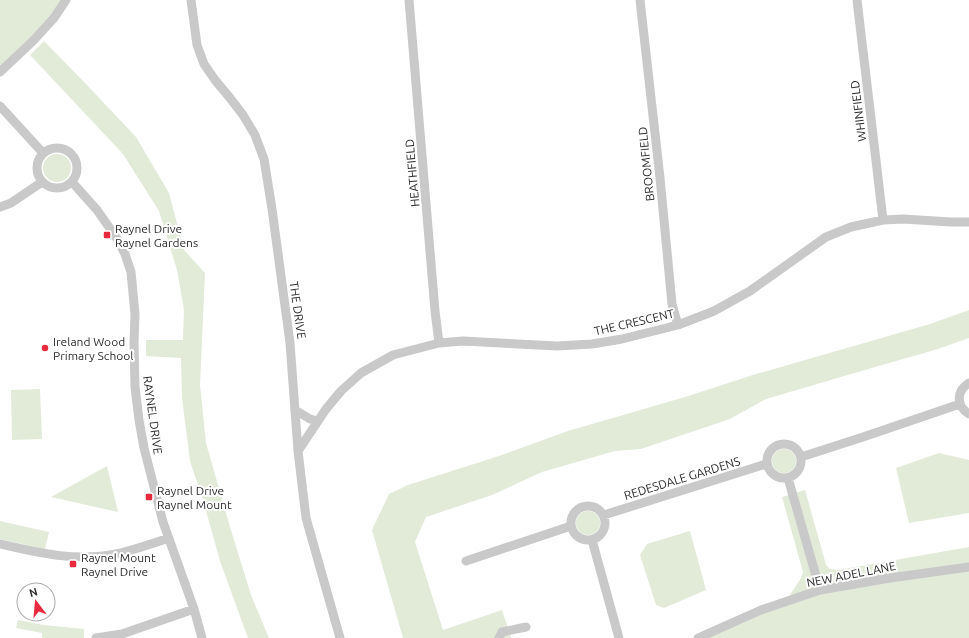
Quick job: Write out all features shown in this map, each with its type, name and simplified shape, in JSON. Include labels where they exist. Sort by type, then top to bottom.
[{"type":"street","points":[[0,72],[33,41],[54,18],[66,0]]},
{"type":"street","name":"THE DRIVE","points":[[192,0],[197,45],[204,64],[243,115],[255,135],[264,159],[290,343],[298,451],[306,518],[340,638]]},
{"type":"street","name":"HEATHFIELD","points":[[409,0],[439,343]]},
{"type":"street","name":"BROOMFIELD","points":[[640,0],[672,304],[678,325]]},
{"type":"street","name":"WHINFIELD","points":[[857,0],[882,220]]},
{"type":"street","points":[[0,106],[43,153]]},
{"type":"street","points":[[62,148],[74,156],[77,170],[72,182],[60,188],[53,188],[42,182],[36,171],[39,158],[43,153],[49,149],[62,148]]},
{"type":"street","points":[[0,207],[12,203],[42,182]]},
{"type":"street","name":"RAYNEL DRIVE","points":[[72,182],[97,210],[118,240],[125,254],[130,272],[133,293],[135,314],[135,387],[144,448],[163,522],[194,609],[202,638]]},
{"type":"street","name":"THE CRESCENT","points":[[298,451],[326,409],[341,391],[361,373],[393,355],[439,343],[463,341],[557,346],[592,344],[622,339],[678,325],[714,311],[750,291],[826,237],[852,227],[882,220],[903,219],[969,222]]},
{"type":"street","points":[[969,383],[963,387],[959,398],[962,408],[969,414]]},
{"type":"street","points":[[801,457],[960,404]]},
{"type":"street","points":[[295,410],[310,419],[318,421]]},
{"type":"street","points":[[783,443],[794,446],[801,457],[800,468],[794,475],[788,478],[779,478],[771,473],[766,464],[766,458],[773,447],[783,443]]},
{"type":"street","name":"REDESDALE GARDENS","points":[[604,515],[766,464]]},
{"type":"street","points":[[788,478],[820,590]]},
{"type":"street","points":[[585,506],[597,508],[604,515],[606,521],[606,526],[603,533],[598,538],[592,540],[578,537],[574,533],[571,526],[571,520],[574,513],[585,506]]},
{"type":"street","points":[[466,561],[571,526]]},
{"type":"street","points":[[0,544],[41,553],[69,557],[90,557],[115,554],[169,538]]},
{"type":"street","points":[[592,540],[618,638]]},
{"type":"street","name":"NEW ADEL LANE","points":[[698,638],[761,610],[820,590],[969,567]]},
{"type":"street","points":[[96,638],[122,634],[194,609]]},
{"type":"street","points":[[499,638],[502,632],[526,627]]},
{"type":"green space","points":[[0,0],[66,0],[0,72]]},
{"type":"green space","points":[[44,41],[136,137],[169,193],[184,250],[205,273],[200,385],[206,443],[251,595],[269,638],[248,638],[220,561],[203,500],[190,461],[182,398],[181,358],[146,356],[146,340],[183,340],[184,310],[177,270],[159,211],[123,154],[30,55]]},
{"type":"green space","points":[[57,154],[67,158],[71,168],[67,178],[57,182],[47,178],[43,168],[47,158]]},
{"type":"green space","points":[[969,310],[969,338],[938,349],[766,399],[730,419],[641,449],[615,451],[542,472],[492,495],[426,517],[415,542],[443,630],[502,610],[511,638],[403,638],[372,530],[389,494],[408,485],[502,455],[568,431],[685,397],[753,375],[930,324]]},
{"type":"green space","points":[[40,389],[42,439],[12,440],[11,390]]},
{"type":"green space","points":[[784,449],[793,452],[796,461],[793,470],[784,473],[775,470],[772,461],[775,452]]},
{"type":"green space","points":[[939,453],[969,460],[969,513],[909,523],[896,468]]},
{"type":"green space","points":[[107,466],[118,512],[51,497]]},
{"type":"green space","points":[[805,490],[826,565],[830,569],[838,570],[969,547],[969,638],[699,638],[786,601],[801,578],[803,572],[782,497]]},
{"type":"green space","points":[[588,511],[593,512],[599,518],[599,528],[593,534],[588,535],[583,534],[577,528],[576,523],[577,518],[583,512]]},
{"type":"green space","points":[[0,521],[49,532],[45,549],[0,539]]},
{"type":"green space","points":[[690,531],[706,590],[664,608],[656,605],[640,555],[647,544]]},
{"type":"green space","points":[[18,622],[28,622],[84,629],[84,638],[42,638],[42,633],[16,628]]},
{"type":"place","name":"Raynel Drive Raynel Gardens","points":[[107,235]]},
{"type":"place","name":"Ireland Wood Primary School","points":[[45,348]]},
{"type":"place","name":"Raynel Drive Raynel Mount","points":[[149,497]]},
{"type":"place","name":"Raynel Mount Raynel Drive","points":[[73,564]]}]
